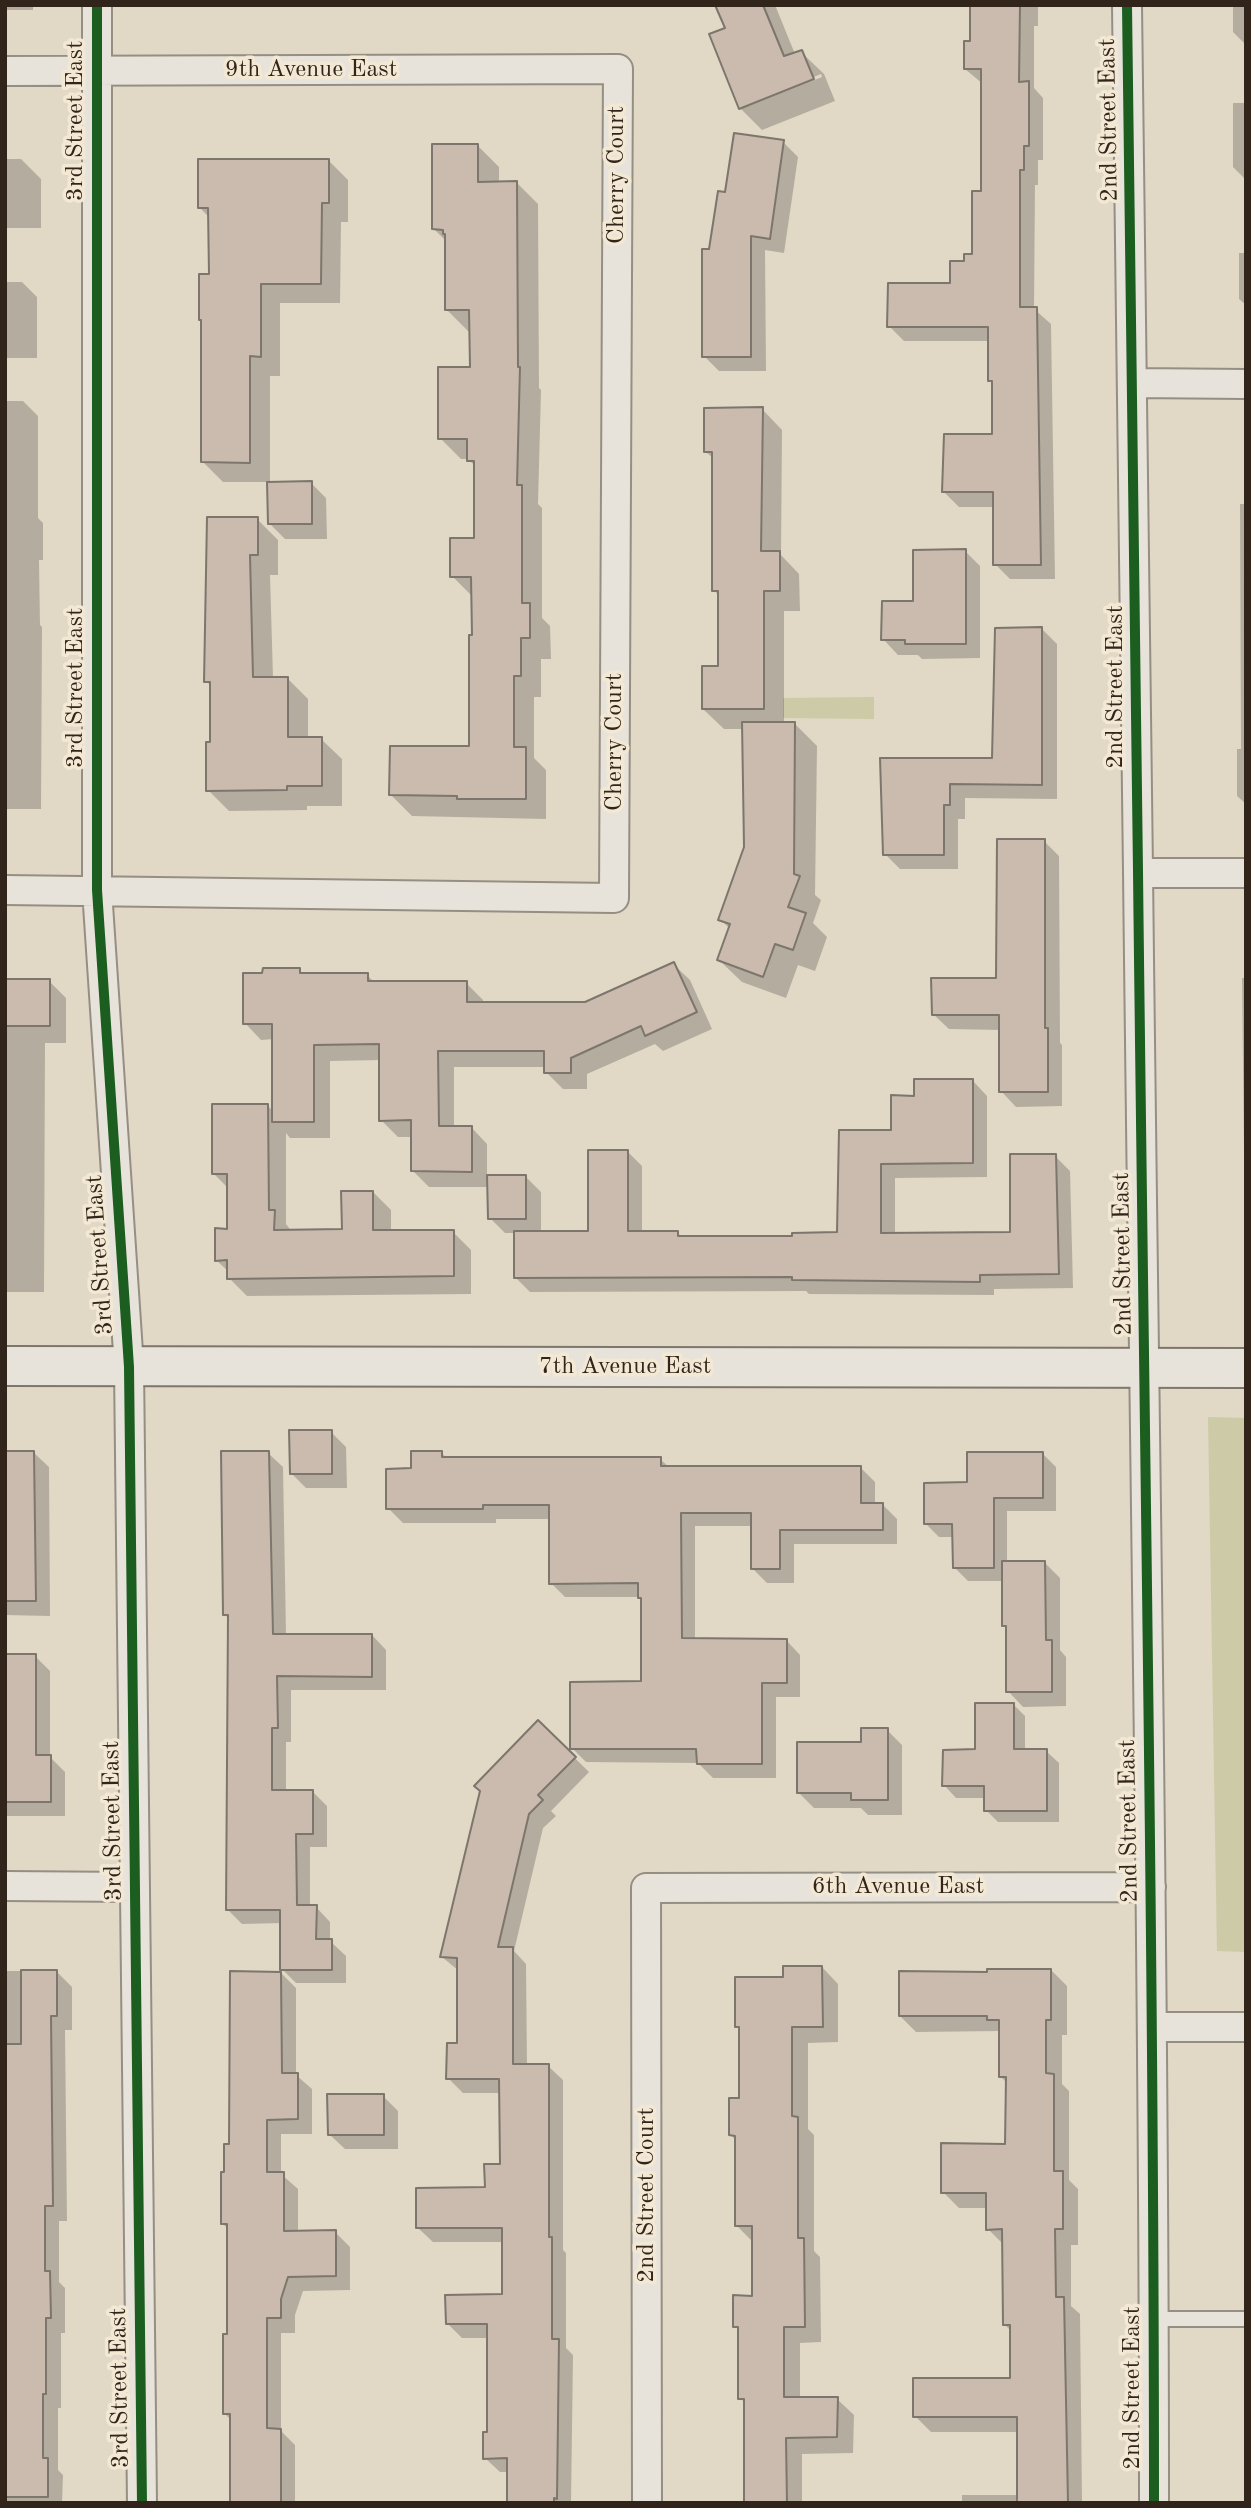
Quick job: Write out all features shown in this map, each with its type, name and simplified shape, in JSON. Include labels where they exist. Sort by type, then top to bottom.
[{"type":"street","name":"3rd Street East","points":[[97,5],[97,890],[129,1367],[142,2503]]},
{"type":"street","name":"2nd Street East","points":[[1127,5],[1135,383],[1138,873],[1146,1368],[1153,2026],[1154,2503]]},
{"type":"street","name":"9th Avenue East","points":[[5,71],[618,69]]},
{"type":"street","name":"Cherry Court","points":[[97,890],[614,898],[618,69]]},
{"type":"street","points":[[1135,383],[1246,384]]},
{"type":"street","points":[[1138,873],[1246,873]]},
{"type":"street","points":[[5,890],[97,890]]},
{"type":"street","name":"7th Avenue East","points":[[5,1366],[1246,1368]]},
{"type":"street","points":[[5,1886],[134,1887]]},
{"type":"street","name":"6th Avenue East","points":[[646,1888],[1151,1887]]},
{"type":"street","name":"2nd Street Court","points":[[646,1888],[647,2503]]},
{"type":"street","points":[[1153,2026],[1246,2026]]},
{"type":"lane","points":[[1154,2319],[1246,2319]]},
{"type":"shaded area","points":[[874,697],[874,719],[783,718],[783,698]]},
{"type":"shaded area","points":[[1208,1417],[1246,1418],[1246,1952],[1217,1951]]},
{"type":"building","points":[[715,5],[763,5],[784,56],[802,50],[814,79],[739,109],[709,34],[725,28]]},
{"type":"building","points":[[970,5],[1020,5],[1019,82],[1029,81],[1029,146],[1024,146],[1024,170],[1020,170],[1020,307],[1037,307],[1041,565],[993,565],[993,492],[942,492],[944,434],[992,434],[988,327],[887,327],[888,283],[950,283],[950,261],[964,261],[964,254],[972,254],[972,191],[981,191],[981,69],[964,69],[964,41],[970,41]]},
{"type":"building","points":[[734,133],[784,140],[770,239],[751,236],[751,357],[702,357],[702,249],[709,249],[718,191],[725,192]]},
{"type":"building","points":[[432,144],[478,144],[478,182],[517,181],[520,367],[517,485],[522,485],[522,603],[530,603],[530,638],[521,638],[521,676],[514,676],[514,747],[526,747],[526,799],[389,795],[390,746],[469,746],[471,577],[450,577],[450,538],[474,538],[474,461],[467,461],[467,439],[438,439],[438,367],[470,367],[469,310],[445,310],[445,234],[443,230],[432,229]]},
{"type":"building","points":[[198,159],[329,159],[329,203],[322,203],[321,284],[261,284],[261,357],[250,356],[250,463],[201,462],[199,274],[209,274],[208,208],[198,208]]},
{"type":"building","points":[[763,407],[761,551],[780,551],[780,591],[764,591],[764,709],[702,709],[702,666],[718,666],[718,591],[712,591],[712,452],[704,452],[704,408]]},
{"type":"building","points":[[312,481],[312,524],[268,524],[267,482]]},
{"type":"building","points":[[207,517],[258,517],[258,555],[250,555],[253,677],[288,677],[288,737],[322,737],[322,786],[287,786],[287,790],[206,791],[206,742],[210,742],[210,682],[204,682]]},
{"type":"building","points":[[966,549],[966,644],[905,644],[905,640],[881,640],[882,601],[913,601],[913,550]]},
{"type":"building","points":[[1042,627],[1042,785],[950,784],[950,805],[944,805],[944,855],[883,855],[880,758],[992,758],[995,628]]},
{"type":"building","points":[[742,722],[795,722],[794,874],[800,876],[788,907],[806,913],[793,950],[775,944],[763,977],[717,960],[730,924],[718,920],[744,847]]},
{"type":"building","points":[[997,839],[1045,839],[1045,1028],[1048,1028],[1048,1092],[999,1092],[999,1015],[932,1015],[931,978],[996,978]]},
{"type":"building","points":[[674,962],[697,1012],[645,1036],[641,1026],[571,1058],[571,1073],[544,1073],[544,1051],[438,1051],[439,1126],[472,1126],[472,1172],[411,1171],[411,1120],[379,1121],[379,1044],[314,1045],[314,1122],[272,1122],[272,1024],[243,1024],[243,973],[262,973],[263,968],[300,968],[300,973],[368,973],[368,981],[467,981],[467,1002],[585,1002]]},
{"type":"building","points":[[5,979],[50,979],[50,1026],[5,1026]]},
{"type":"building","points":[[914,1079],[973,1079],[973,1163],[881,1164],[881,1233],[1010,1232],[1010,1154],[1056,1154],[1059,1274],[980,1275],[980,1282],[792,1280],[792,1277],[514,1278],[514,1231],[588,1231],[588,1150],[628,1150],[628,1231],[678,1231],[678,1236],[792,1236],[792,1233],[837,1232],[839,1130],[891,1130],[891,1095],[914,1096]]},
{"type":"building","points":[[212,1104],[268,1104],[269,1210],[275,1210],[274,1230],[342,1229],[341,1191],[373,1191],[373,1230],[454,1230],[454,1276],[227,1279],[227,1260],[215,1261],[215,1228],[227,1229],[227,1174],[212,1174]]},
{"type":"building","points":[[487,1175],[526,1175],[526,1219],[488,1219]]},
{"type":"building","points":[[289,1430],[332,1430],[332,1474],[290,1474]]},
{"type":"building","points":[[5,1451],[34,1451],[36,1601],[5,1601]]},
{"type":"building","points":[[221,1451],[269,1451],[273,1634],[372,1634],[372,1677],[277,1676],[278,1728],[272,1728],[272,1790],[313,1790],[313,1834],[296,1834],[297,1905],[317,1905],[316,1939],[332,1939],[332,1970],[280,1970],[280,1910],[226,1910],[228,1615],[223,1615]]},
{"type":"building","points":[[411,1451],[442,1451],[442,1457],[661,1457],[661,1466],[861,1466],[861,1503],[883,1503],[883,1530],[780,1530],[780,1569],[751,1569],[751,1513],[681,1513],[682,1638],[787,1639],[787,1683],[762,1683],[762,1764],[697,1764],[696,1749],[570,1749],[570,1682],[641,1681],[641,1598],[638,1598],[638,1583],[549,1584],[549,1505],[483,1505],[483,1509],[386,1509],[386,1469],[411,1468]]},
{"type":"building","points":[[967,1452],[1043,1452],[1043,1498],[994,1498],[994,1568],[953,1568],[952,1524],[924,1524],[924,1483],[967,1482]]},
{"type":"building","points":[[1002,1561],[1045,1561],[1046,1640],[1052,1640],[1052,1692],[1006,1692]]},
{"type":"building","points":[[5,1654],[36,1654],[36,1755],[51,1755],[51,1802],[5,1802]]},
{"type":"building","points":[[975,1703],[1014,1703],[1014,1749],[1047,1749],[1047,1811],[984,1811],[984,1786],[942,1786],[943,1750],[975,1749]]},
{"type":"building","points":[[538,1720],[576,1757],[538,1795],[543,1800],[529,1814],[498,1947],[513,1947],[513,2064],[549,2064],[552,2339],[559,2339],[557,2499],[554,2498],[554,2503],[507,2503],[507,2458],[483,2459],[483,2432],[487,2432],[487,2324],[446,2324],[445,2295],[502,2294],[502,2228],[416,2228],[416,2188],[485,2187],[484,2164],[500,2164],[499,2079],[446,2079],[447,2043],[457,2043],[457,1958],[440,1957],[480,1791],[474,1786]]},
{"type":"building","points":[[861,1728],[888,1728],[888,1800],[851,1800],[851,1793],[797,1793],[797,1742],[861,1742]]},
{"type":"building","points":[[783,1966],[822,1966],[823,2027],[792,2027],[792,2116],[798,2117],[798,2238],[804,2238],[805,2327],[784,2327],[784,2397],[838,2397],[837,2437],[786,2438],[787,2503],[744,2503],[744,2399],[738,2399],[738,2327],[733,2327],[733,2295],[752,2296],[752,2226],[735,2226],[735,2136],[729,2135],[729,2098],[739,2098],[739,2027],[735,2027],[735,1977],[783,1977]]},
{"type":"building","points":[[987,1969],[1051,1969],[1051,2020],[1046,2020],[1046,2073],[1054,2074],[1054,2171],[1063,2171],[1063,2229],[1055,2229],[1056,2297],[1064,2297],[1068,2503],[1017,2503],[1017,2417],[913,2417],[913,2378],[1010,2378],[1010,2325],[1003,2325],[1002,2229],[986,2230],[986,2193],[941,2193],[941,2143],[1005,2144],[1006,2077],[999,2077],[999,2020],[987,2020],[987,2016],[899,2016],[899,1971],[987,1972]]},
{"type":"building","points":[[21,1970],[57,1970],[57,2016],[51,2016],[53,2206],[45,2206],[45,2271],[50,2271],[51,2318],[46,2318],[46,2394],[43,2394],[43,2458],[48,2458],[48,2497],[5,2497],[5,2044],[21,2044]]},
{"type":"building","points":[[230,1971],[281,1972],[282,2073],[298,2073],[298,2119],[267,2120],[267,2172],[284,2172],[284,2231],[336,2230],[336,2276],[288,2277],[281,2299],[281,2318],[267,2318],[267,2428],[281,2429],[281,2503],[230,2503],[230,2414],[223,2414],[223,2334],[227,2334],[227,2224],[221,2224],[221,2172],[224,2172],[224,2144],[229,2144]]},
{"type":"building","points":[[327,2094],[384,2094],[384,2135],[328,2135]]},
{"type":"cycle path","points":[[97,5],[97,890],[129,1367],[142,2503]]},
{"type":"cycle path","points":[[1127,5],[1151,1891],[1154,2503]]}]
